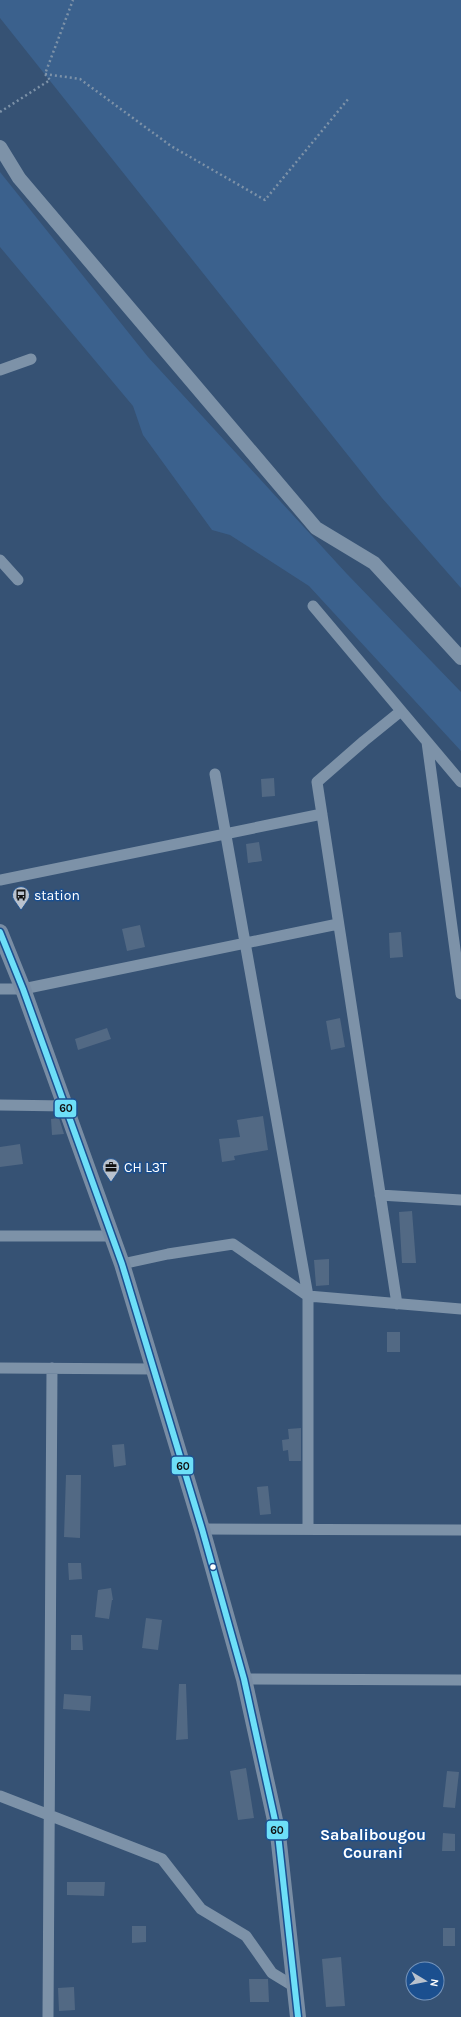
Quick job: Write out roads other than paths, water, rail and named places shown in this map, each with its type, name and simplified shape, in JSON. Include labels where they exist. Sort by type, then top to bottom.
[{"type":"main road","points":[[0,932],[23,989],[66,1106],[122,1264],[202,1529],[244,1680],[278,1834],[298,2017]]},
{"type":"street","points":[[0,147],[19,178],[316,528],[374,563],[461,658]]},
{"type":"street","points":[[0,370],[31,359]]},
{"type":"street","points":[[0,560],[18,580]]},
{"type":"street","points":[[313,606],[461,782]]},
{"type":"street","points":[[397,1304],[317,782],[364,741],[402,711]]},
{"type":"street","points":[[427,742],[461,994]]},
{"type":"street","points":[[215,774],[308,1296],[308,1529]]},
{"type":"street","points":[[0,880],[322,814]]},
{"type":"street","points":[[0,989],[23,989],[338,924]]},
{"type":"street","points":[[0,1105],[66,1106]]},
{"type":"street","points":[[380,1195],[461,1200]]},
{"type":"street","points":[[0,1236],[112,1236]]},
{"type":"street","points":[[122,1264],[168,1254],[233,1244],[308,1296],[461,1309]]},
{"type":"street","points":[[0,1368],[154,1369]]},
{"type":"street","points":[[48,2017],[52,1368]]},
{"type":"street","points":[[202,1529],[461,1530]]},
{"type":"street","points":[[244,1680],[461,1680]]},
{"type":"street","points":[[0,1796],[162,1859],[201,1909],[246,1936],[272,1973],[295,1986]]},
{"type":"water","points":[[0,0],[461,0],[461,588],[382,498],[0,18]]},
{"type":"water","points":[[0,172],[148,357],[347,574],[461,692],[461,751],[309,586],[230,535],[212,530],[143,435],[133,406],[0,247]]},
{"type":"place","name":"station","points":[[21,910]]},
{"type":"place","name":"CH L3T","points":[[111,1182]]},
{"type":"district","name":"Sabalibougou Courani","points":[[373,1843]]}]
